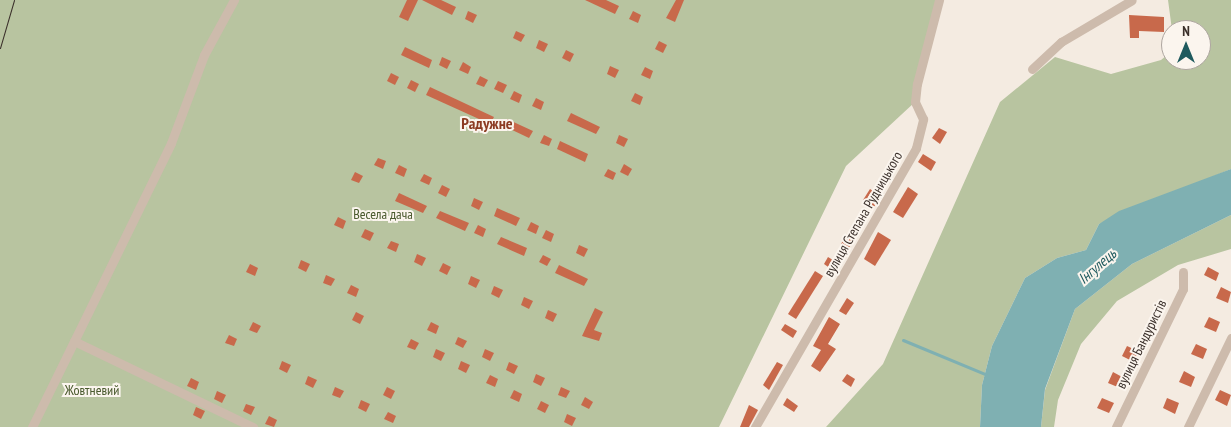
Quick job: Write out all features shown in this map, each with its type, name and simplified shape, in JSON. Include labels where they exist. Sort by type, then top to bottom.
[{"type":"street","points":[[32,427],[171,143],[204,55],[234,0]]},
{"type":"street","name":"вулиця Степана Рудницького","points":[[755,427],[916,148],[923,119],[915,102],[917,84],[939,0]]},
{"type":"street","points":[[1032,68],[1061,42],[1132,0]]},
{"type":"street","name":"вулиця Бандуристів","points":[[1116,427],[1183,289],[1183,272]]},
{"type":"street","points":[[1188,427],[1231,338]]},
{"type":"street","points":[[74,341],[253,427]]},
{"type":"green space","points":[[0,0],[939,0],[915,102],[846,166],[719,427],[0,427]]},
{"type":"green space","points":[[1168,0],[1231,0],[1231,169],[1099,224],[1086,250],[1057,258],[1025,278],[992,346],[982,385],[980,427],[826,427],[883,364],[1000,102],[1055,57],[1111,74],[1161,60],[1161,70],[1211,70],[1211,20],[1171,20]]},
{"type":"green space","points":[[1231,215],[1231,249],[1178,265],[1117,301],[1081,344],[1058,400],[1054,427],[1041,427],[1045,390],[1075,309],[1132,264]]},
{"type":"water","name":"Інгулець","points":[[1231,169],[1231,215],[1132,264],[1075,309],[1045,389],[1041,427],[980,427],[982,385],[992,346],[1025,278],[1057,258],[1086,250],[1099,224],[1119,211]]},
{"type":"building","points":[[407,0],[418,0],[408,21],[399,17]]},
{"type":"building","points":[[422,0],[441,0],[456,7],[452,15]]},
{"type":"building","points":[[585,0],[606,0],[619,6],[615,14]]},
{"type":"building","points":[[676,0],[684,0],[675,22],[666,18]]},
{"type":"building","points":[[468,11],[477,15],[473,23],[465,19]]},
{"type":"building","points":[[633,11],[641,15],[638,23],[629,19]]},
{"type":"building","points":[[1129,15],[1164,17],[1164,20],[1161,20],[1161,32],[1139,31],[1139,38],[1130,38]]},
{"type":"building","points":[[516,31],[525,35],[521,42],[513,38]]},
{"type":"building","points":[[539,40],[548,44],[544,52],[536,48]]},
{"type":"building","points":[[659,41],[667,45],[663,53],[655,49]]},
{"type":"building","points":[[405,47],[432,60],[429,68],[401,55]]},
{"type":"building","points":[[566,50],[574,54],[570,62],[562,58]]},
{"type":"building","points":[[442,57],[451,61],[447,69],[439,65]]},
{"type":"building","points":[[463,62],[471,67],[468,74],[459,70]]},
{"type":"building","points":[[610,66],[619,70],[615,78],[607,74]]},
{"type":"building","points":[[645,67],[653,71],[650,79],[641,75]]},
{"type":"building","points":[[391,73],[399,77],[395,85],[387,81]]},
{"type":"building","points":[[480,76],[488,80],[484,87],[476,84]]},
{"type":"building","points":[[411,80],[419,84],[415,92],[407,88]]},
{"type":"building","points":[[498,81],[507,85],[503,93],[494,89]]},
{"type":"building","points":[[430,87],[494,117],[490,124],[426,95]]},
{"type":"building","points":[[514,91],[522,95],[519,103],[510,99]]},
{"type":"building","points":[[635,93],[643,97],[640,105],[631,101]]},
{"type":"building","points":[[536,98],[544,102],[541,110],[532,106]]},
{"type":"building","points":[[571,113],[600,127],[596,134],[567,121]]},
{"type":"building","points":[[507,119],[533,131],[529,138],[504,126]]},
{"type":"building","points":[[939,128],[947,132],[940,144],[932,138]]},
{"type":"building","points":[[544,135],[552,139],[549,146],[540,143]]},
{"type":"building","points":[[619,135],[628,139],[624,147],[616,143]]},
{"type":"building","points":[[560,141],[588,154],[585,162],[557,149]]},
{"type":"building","points":[[923,154],[936,162],[931,171],[918,162]]},
{"type":"building","points":[[378,158],[386,161],[383,169],[374,165]]},
{"type":"building","points":[[624,164],[632,169],[628,176],[620,172]]},
{"type":"building","points":[[399,165],[407,169],[404,177],[395,173]]},
{"type":"building","points":[[608,169],[616,173],[613,180],[604,176]]},
{"type":"building","points":[[355,172],[363,176],[359,183],[351,180]]},
{"type":"building","points":[[424,174],[432,178],[429,185],[420,181]]},
{"type":"building","points":[[442,185],[450,189],[446,197],[438,193]]},
{"type":"building","points":[[908,187],[918,194],[903,218],[893,212]]},
{"type":"building","points":[[870,189],[881,196],[874,207],[863,200]]},
{"type":"building","points":[[399,193],[427,206],[423,213],[395,201]]},
{"type":"building","points":[[474,198],[483,202],[479,210],[471,206]]},
{"type":"building","points":[[497,208],[520,218],[516,226],[494,216]]},
{"type":"building","points":[[440,211],[469,223],[465,231],[436,218]]},
{"type":"building","points":[[338,217],[346,221],[343,229],[334,225]]},
{"type":"building","points":[[857,219],[865,223],[848,249],[841,244]]},
{"type":"building","points":[[531,222],[539,226],[536,234],[527,230]]},
{"type":"building","points":[[478,225],[486,229],[483,237],[474,233]]},
{"type":"building","points":[[365,229],[374,233],[370,241],[361,237]]},
{"type":"building","points":[[546,230],[554,234],[551,242],[542,238]]},
{"type":"building","points":[[878,232],[891,240],[875,266],[864,259]]},
{"type":"building","points":[[501,237],[527,248],[524,256],[497,244]]},
{"type":"building","points":[[391,241],[399,244],[396,252],[387,248]]},
{"type":"building","points":[[579,245],[588,249],[584,257],[576,253]]},
{"type":"building","points":[[417,254],[426,258],[422,266],[414,262]]},
{"type":"building","points":[[543,255],[551,259],[547,266],[539,262]]},
{"type":"building","points":[[828,257],[836,262],[831,269],[824,264]]},
{"type":"building","points":[[301,260],[310,264],[306,272],[298,268]]},
{"type":"building","points":[[443,263],[451,267],[447,275],[439,271]]},
{"type":"building","points":[[250,264],[258,268],[255,276],[246,272]]},
{"type":"building","points":[[559,265],[588,279],[584,286],[555,273]]},
{"type":"building","points":[[1208,267],[1219,273],[1216,281],[1204,275]]},
{"type":"building","points":[[815,271],[823,276],[796,319],[788,314]]},
{"type":"building","points":[[326,275],[335,279],[331,286],[323,283]]},
{"type":"building","points":[[471,276],[480,280],[476,288],[468,284]]},
{"type":"building","points":[[351,285],[359,289],[356,297],[347,293]]},
{"type":"building","points":[[494,286],[503,290],[499,298],[491,294]]},
{"type":"building","points":[[1221,287],[1231,292],[1228,303],[1216,298]]},
{"type":"building","points":[[524,297],[533,301],[529,309],[521,305]]},
{"type":"building","points":[[847,298],[854,303],[846,315],[839,311]]},
{"type":"building","points":[[595,308],[603,312],[594,330],[602,333],[599,341],[582,336]]},
{"type":"building","points":[[548,310],[557,314],[553,322],[545,318]]},
{"type":"building","points":[[356,312],[364,316],[360,324],[352,320]]},
{"type":"building","points":[[829,317],[840,324],[828,344],[836,349],[820,372],[811,366],[821,350],[813,346]]},
{"type":"building","points":[[1209,317],[1220,322],[1216,332],[1204,327]]},
{"type":"building","points":[[253,322],[261,326],[257,333],[249,330]]},
{"type":"building","points":[[431,322],[439,326],[436,334],[427,330]]},
{"type":"building","points":[[785,324],[797,331],[793,338],[781,330]]},
{"type":"building","points":[[229,335],[237,339],[234,346],[225,343]]},
{"type":"building","points":[[458,337],[467,341],[463,348],[455,344]]},
{"type":"building","points":[[411,339],[419,343],[415,350],[407,347]]},
{"type":"building","points":[[1196,344],[1207,349],[1203,359],[1191,354]]},
{"type":"building","points":[[1127,346],[1138,351],[1134,362],[1122,356]]},
{"type":"building","points":[[436,349],[445,353],[441,361],[433,357]]},
{"type":"building","points":[[485,349],[494,353],[490,361],[482,357]]},
{"type":"building","points":[[282,361],[291,365],[287,373],[279,369]]},
{"type":"building","points":[[461,361],[470,365],[466,373],[458,369]]},
{"type":"building","points":[[509,362],[518,366],[514,374],[506,370]]},
{"type":"building","points":[[777,362],[783,365],[769,390],[763,385]]},
{"type":"building","points":[[1184,371],[1195,377],[1191,387],[1179,382]]},
{"type":"building","points":[[1113,372],[1124,378],[1120,388],[1108,383]]},
{"type":"building","points":[[536,374],[545,378],[541,386],[533,382]]},
{"type":"building","points":[[847,374],[855,379],[851,387],[842,381]]},
{"type":"building","points":[[490,375],[498,379],[495,387],[486,383]]},
{"type":"building","points":[[308,376],[317,380],[313,388],[305,384]]},
{"type":"building","points":[[191,378],[199,382],[196,390],[187,386]]},
{"type":"building","points":[[335,387],[344,391],[340,398],[332,395]]},
{"type":"building","points":[[387,387],[395,391],[391,399],[383,395]]},
{"type":"building","points":[[561,387],[570,391],[566,398],[558,395]]},
{"type":"building","points":[[514,390],[522,394],[519,402],[510,398]]},
{"type":"building","points":[[1220,390],[1231,395],[1227,406],[1215,400]]},
{"type":"building","points":[[217,391],[226,395],[222,403],[214,399]]},
{"type":"building","points":[[585,397],[593,402],[589,409],[581,405]]},
{"type":"building","points":[[787,398],[798,406],[794,412],[783,405]]},
{"type":"building","points":[[1102,398],[1114,403],[1109,413],[1097,408]]},
{"type":"building","points":[[1167,398],[1179,403],[1175,414],[1163,408]]},
{"type":"building","points":[[361,400],[370,404],[366,412],[358,408]]},
{"type":"building","points":[[541,401],[549,405],[545,413],[537,409]]},
{"type":"building","points":[[246,404],[255,407],[251,415],[243,411]]},
{"type":"building","points":[[749,405],[758,410],[749,427],[740,427]]},
{"type":"building","points":[[196,407],[205,411],[201,419],[193,415]]},
{"type":"building","points":[[388,412],[396,416],[393,423],[384,419]]},
{"type":"building","points":[[567,414],[576,418],[572,426],[564,422]]},
{"type":"building","points":[[269,416],[277,420],[274,427],[265,424]]},
{"type":"waterway","points":[[903,340],[985,374]]},
{"type":"tram line","points":[[0,48],[14,0]]},
{"type":"district","name":"Радужне","points":[[487,123]]},
{"type":"park label","name":"Весела дача","points":[[383,214]]},
{"type":"park label","name":"Жовтневий","points":[[92,390]]}]
